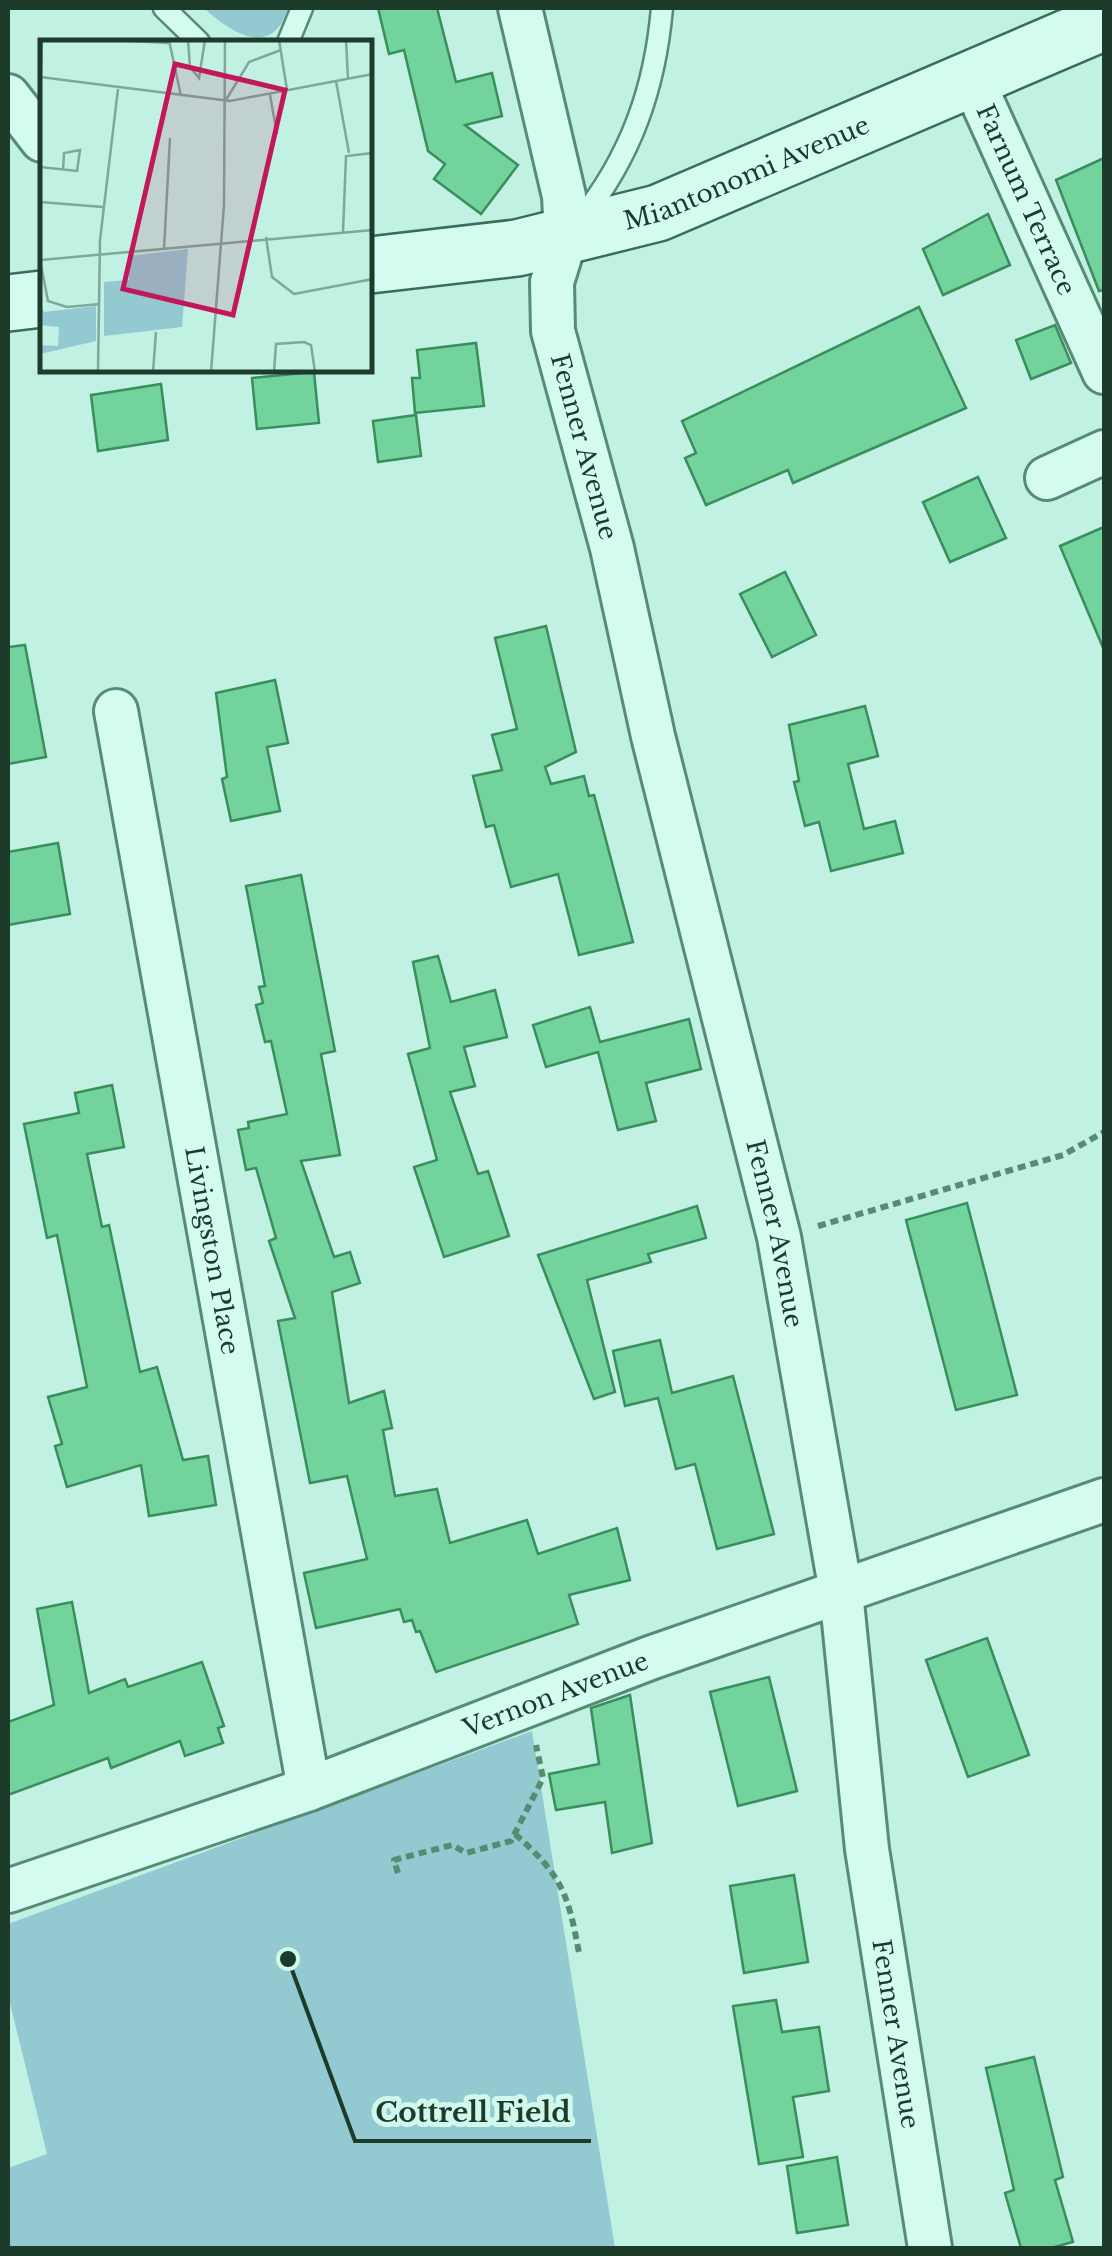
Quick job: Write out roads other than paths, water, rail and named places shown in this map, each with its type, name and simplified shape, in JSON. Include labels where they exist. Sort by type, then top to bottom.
[{"type":"main road","name":"Miantonomi Avenue","points":[[372,265],[470,255],[566,237],[658,213],[1104,22]]},
{"type":"main road","points":[[8,303],[40,299]]},
{"type":"street","points":[[520,8],[560,162],[566,237]]},
{"type":"street","name":"Farnum Terrace","points":[[972,81],[1104,372]]},
{"type":"street","points":[[8,96],[40,137]]},
{"type":"street","name":"Fenner Avenue","points":[[566,237],[552,282],[553,331],[612,548],[653,736],[779,1237],[841,1592],[868,1849],[930,2248]]},
{"type":"street","points":[[1047,478],[1104,452]]},
{"type":"street","name":"Livingston Place","points":[[116,710],[309,1789]]},
{"type":"street","name":"Vernon Avenue","points":[[8,1890],[309,1789],[650,1658],[1104,1500]]},
{"type":"lane","points":[[164,8],[197,40]]},
{"type":"lane","points":[[289,40],[302,8]]},
{"type":"lane","points":[[566,237],[625,156],[654,80],[662,8]]},
{"type":"place","name":"Cottrell Field","points":[[288,1959]]}]
